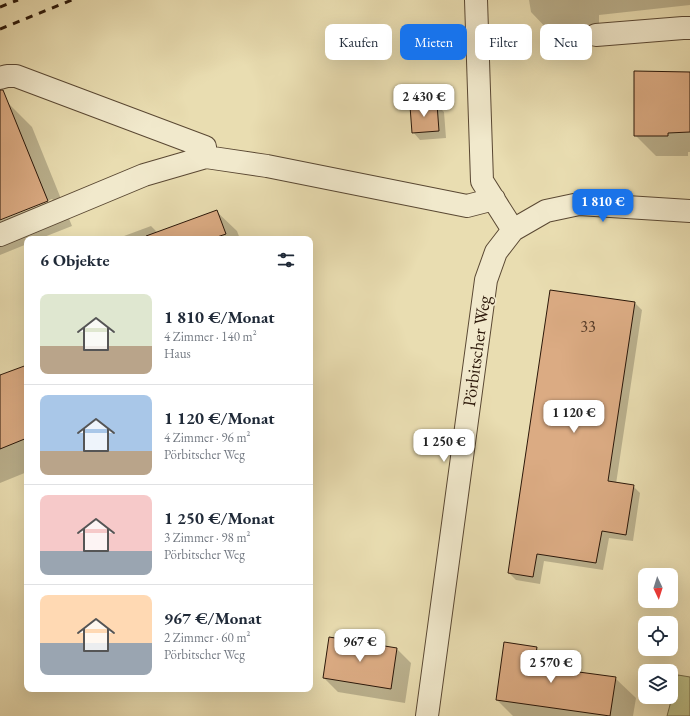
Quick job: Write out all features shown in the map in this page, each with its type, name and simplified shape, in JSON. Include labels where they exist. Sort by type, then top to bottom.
[{"type":"street","points":[[476,0],[482,181],[513,230],[546,211],[579,204],[690,211]]},
{"type":"street","points":[[596,35],[690,28]]},
{"type":"street","points":[[0,78],[16,76],[205,147],[206,157]]},
{"type":"street","points":[[0,235],[144,175],[206,157],[267,166],[467,206],[494,199]]},
{"type":"street","name":"Pörbitscher Weg","points":[[427,716],[486,280],[496,252],[513,230]]},
{"type":"green space","points":[[678,675],[690,677],[690,716],[667,716],[670,704],[678,704]]},
{"type":"building","points":[[634,71],[690,72],[690,132],[668,133],[668,136],[634,136]]},
{"type":"building","points":[[0,90],[3,90],[48,201],[0,220]]},
{"type":"building","points":[[437,104],[439,131],[412,133],[410,106]]},
{"type":"building","points":[[217,210],[226,234],[220,236],[146,236]]},
{"type":"building","points":[[550,290],[635,302],[608,481],[634,485],[626,535],[602,531],[596,563],[537,554],[533,577],[508,573]]},
{"type":"building","points":[[24,366],[24,439],[0,449],[0,375]]},
{"type":"building","points":[[329,637],[397,648],[391,689],[323,678]]},
{"type":"building","points":[[504,642],[537,647],[534,666],[616,677],[610,716],[496,700]]},
{"type":"railway","points":[[0,7],[18,0]]},
{"type":"railway","points":[[0,29],[72,0]]}]
